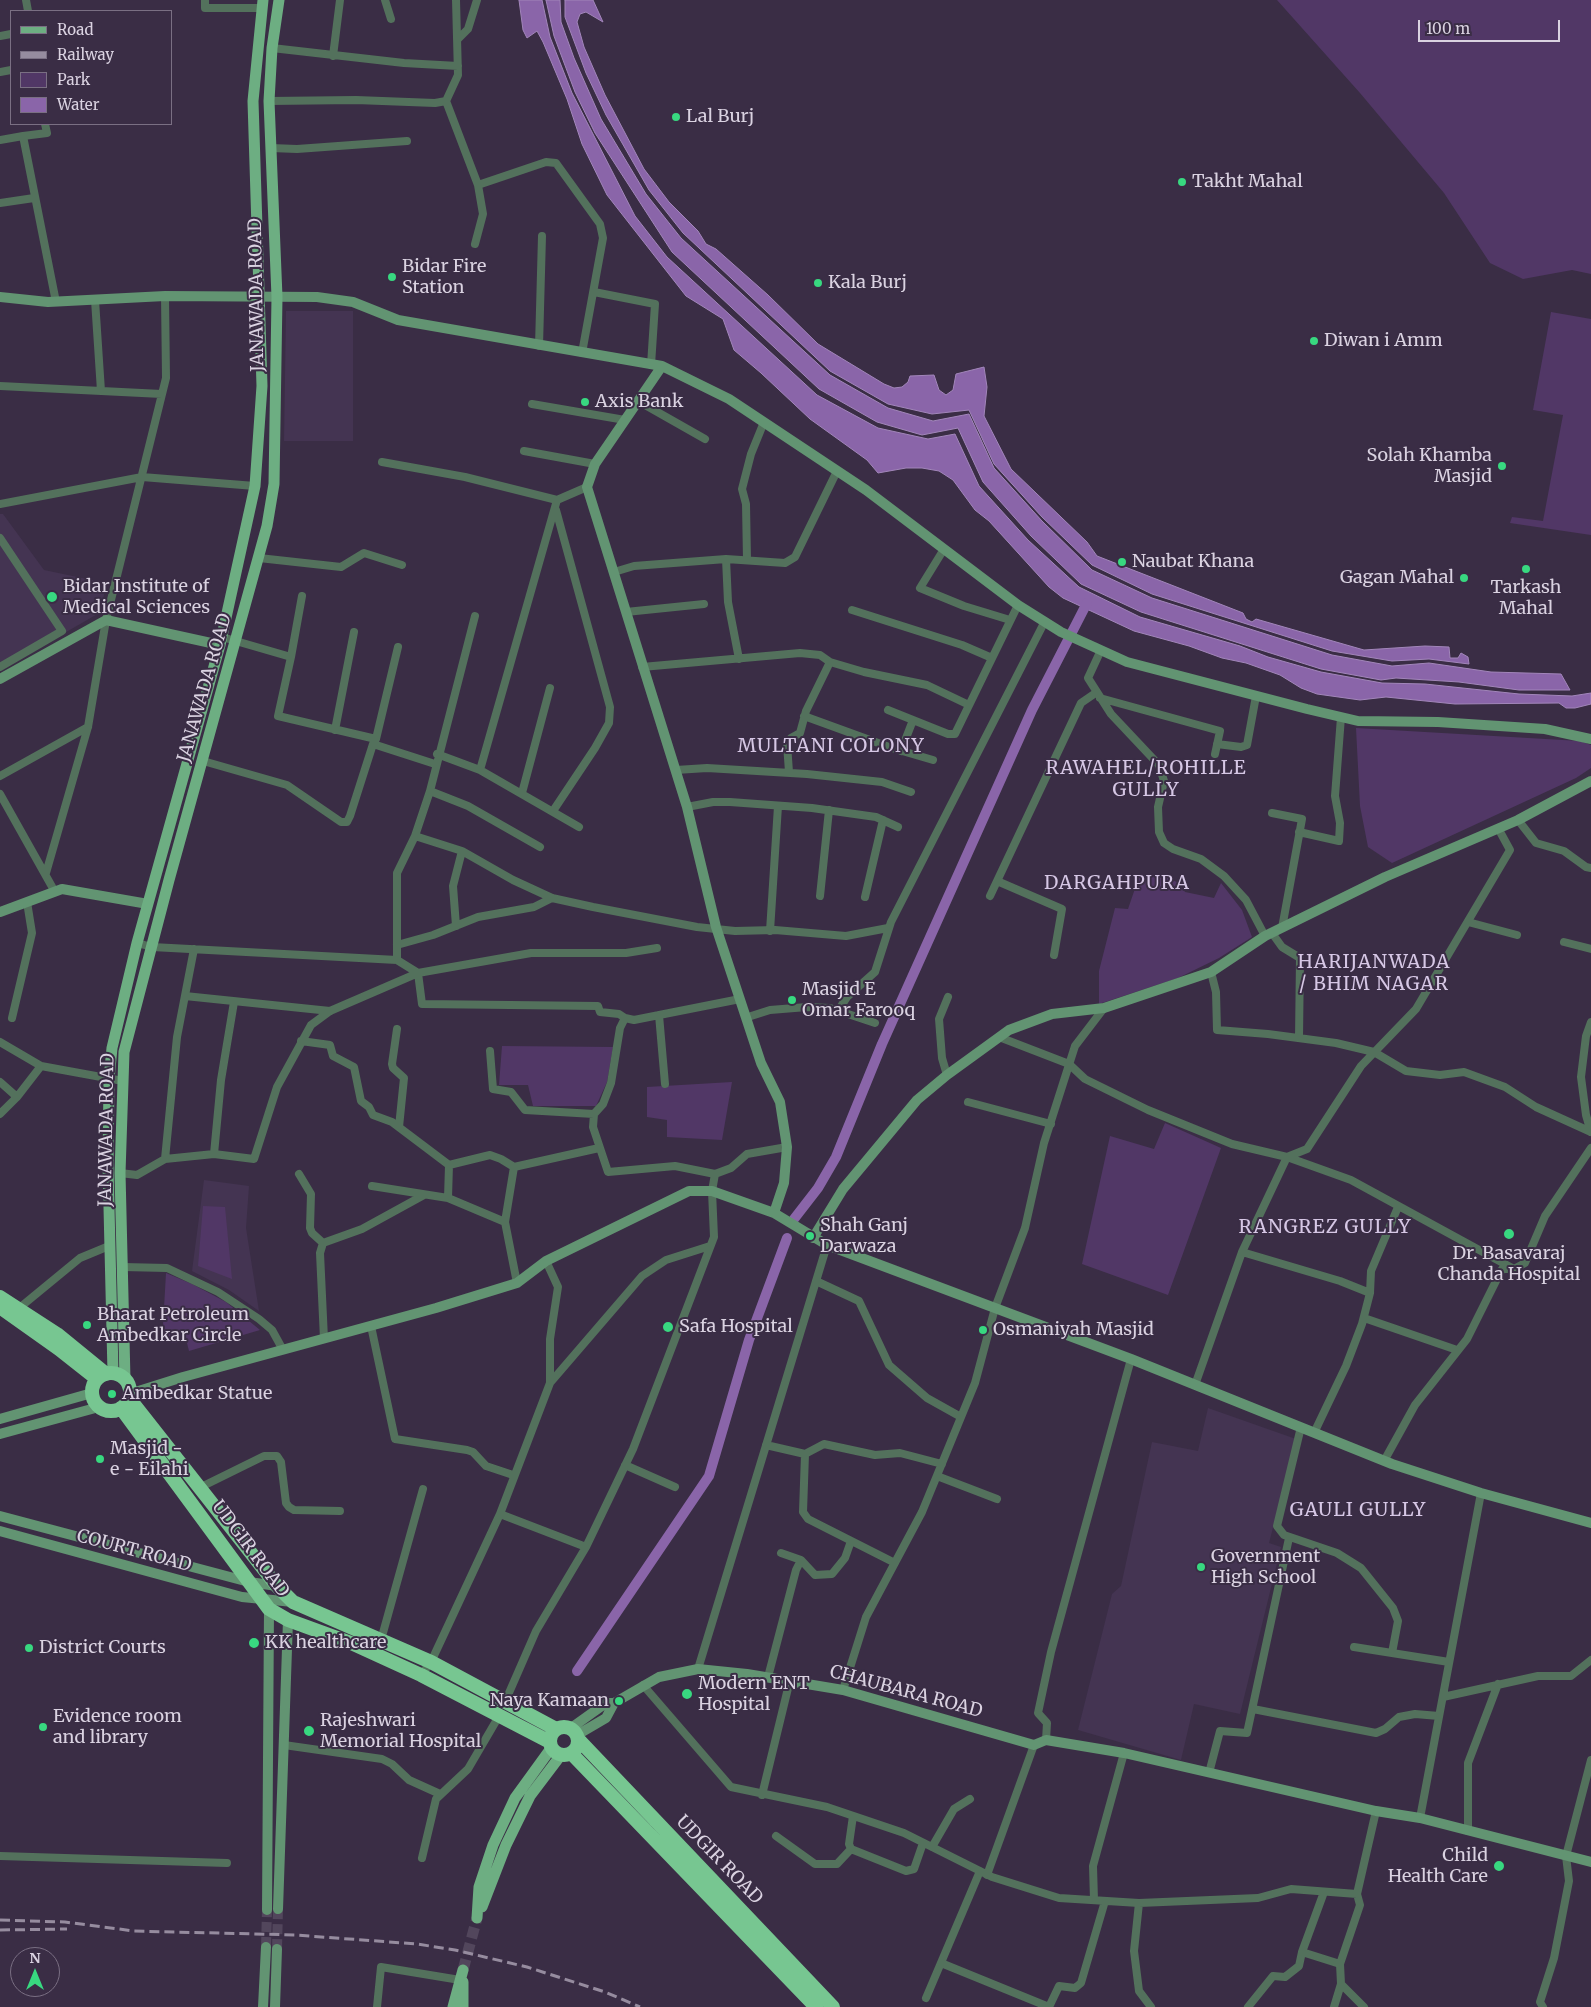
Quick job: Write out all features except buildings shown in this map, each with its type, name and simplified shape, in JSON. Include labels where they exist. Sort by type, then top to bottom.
[{"type":"highway","name":"UDGIR ROAD","points":[[0,1297],[57,1334],[117,1387],[277,1586],[293,1602],[431,1662],[556,1729]]},
{"type":"highway","name":"UDGIR ROAD","points":[[0,1308],[117,1387],[265,1604],[288,1620],[351,1643],[421,1675],[558,1749],[816,2007]]},
{"type":"highway","points":[[117,1387],[114,1410],[99,1407],[92,1393],[117,1387]]},
{"type":"highway","points":[[556,1729],[576,1734],[576,1748],[558,1749],[550,1737],[556,1729]]},
{"type":"highway","name":"UDGIR ROAD","points":[[576,1734],[833,2007]]},
{"type":"main road","name":"JANAWADA ROAD","points":[[117,1387],[124,1267],[120,1173],[123,1081],[127,1040],[237,642],[269,517],[274,484],[277,297],[269,101],[272,48],[279,0]]},
{"type":"main road","name":"JANAWADA ROAD","points":[[117,1387],[109,1246],[109,1079],[112,1048],[137,943],[221,641],[255,486],[262,386],[253,101],[262,4]]},
{"type":"main road","points":[[558,1749],[530,1796],[506,1844],[478,1918],[479,1886],[493,1846],[515,1798],[558,1749]]},
{"type":"main road","points":[[453,2007],[463,1970],[463,2007]]},
{"type":"street","points":[[205,0],[205,8],[262,4]]},
{"type":"street","points":[[333,56],[340,0]]},
{"type":"street","points":[[385,0],[391,19]]},
{"type":"street","points":[[456,0],[458,75],[446,101],[478,185],[483,214],[475,244]]},
{"type":"street","points":[[458,39],[468,29],[477,0]]},
{"type":"street","points":[[272,48],[404,63],[458,66]]},
{"type":"street","points":[[269,101],[356,100],[427,103],[446,101]]},
{"type":"street","points":[[0,140],[47,133],[45,125]]},
{"type":"street","points":[[23,136],[56,302]]},
{"type":"street","points":[[271,148],[297,149],[407,141]]},
{"type":"street","points":[[478,185],[546,162],[556,163],[602,230],[603,246],[582,353]]},
{"type":"street","points":[[0,204],[34,198]]},
{"type":"street","points":[[539,346],[542,236]]},
{"type":"street","points":[[594,292],[655,304],[651,365]]},
{"type":"street","points":[[46,873],[88,727],[106,620],[166,378],[165,296]]},
{"type":"street","points":[[0,297],[56,302],[165,296],[317,297],[353,302],[398,320],[662,366],[729,399],[837,471],[1018,605],[1061,632],[1127,662],[1358,721],[1438,722],[1545,729],[1591,739]]},
{"type":"street","points":[[95,300],[101,391]]},
{"type":"street","points":[[662,366],[595,464],[587,487],[687,807],[716,928],[740,999],[748,1016],[762,1063],[780,1102],[787,1147],[784,1183],[774,1213]]},
{"type":"street","points":[[0,386],[162,394]]},
{"type":"street","points":[[638,401],[705,439]]},
{"type":"street","points":[[532,404],[624,420]]},
{"type":"street","points":[[748,560],[746,504],[742,489],[751,454],[764,422]]},
{"type":"street","points":[[524,451],[595,464]]},
{"type":"street","points":[[382,462],[465,477],[557,500],[587,487]]},
{"type":"street","points":[[614,572],[634,566],[726,559],[777,564],[785,563],[795,557],[837,471]]},
{"type":"street","points":[[0,504],[142,477],[255,486]]},
{"type":"street","points":[[480,770],[547,530],[556,510],[557,500]]},
{"type":"street","points":[[553,811],[595,748],[609,723],[610,707],[556,510]]},
{"type":"street","points":[[0,538],[62,631],[0,668]]},
{"type":"street","points":[[944,549],[920,588],[964,606],[1010,620]]},
{"type":"street","points":[[259,558],[341,567],[364,554],[402,565]]},
{"type":"street","points":[[726,559],[728,602],[739,659]]},
{"type":"street","points":[[302,596],[278,716],[375,742],[435,764]]},
{"type":"street","points":[[626,612],[704,604]]},
{"type":"street","points":[[888,710],[948,734],[955,734],[1018,605]]},
{"type":"street","points":[[852,610],[962,645],[992,658]]},
{"type":"street","points":[[397,960],[397,873],[415,836],[430,791],[437,754],[475,616]]},
{"type":"street","points":[[0,678],[106,620],[221,641],[237,642],[291,656]]},
{"type":"street","points":[[838,1011],[847,996],[875,972],[888,928],[1045,622]]},
{"type":"street","points":[[335,730],[354,632]]},
{"type":"street","points":[[203,761],[287,786],[341,822],[347,822],[375,742],[398,647]]},
{"type":"street","points":[[1098,648],[1088,678],[1111,714],[1159,766],[1164,781],[1158,807],[1159,832],[1164,843],[1173,849],[1201,860],[1224,876],[1273,932],[1282,946],[1300,958],[1299,1038]]},
{"type":"street","points":[[642,667],[800,653],[820,656],[830,662],[927,685],[969,705]]},
{"type":"street","points":[[789,772],[787,744],[791,738],[800,733],[804,716],[830,662]]},
{"type":"street","points":[[522,793],[550,688]]},
{"type":"street","points":[[990,896],[1081,704],[1098,695],[1220,731],[1215,754]]},
{"type":"street","points":[[1217,744],[1241,747],[1247,744],[1256,696]]},
{"type":"street","points":[[804,716],[933,760]]},
{"type":"street","points":[[1300,832],[1339,841],[1340,823],[1335,796],[1341,717]]},
{"type":"street","points":[[901,750],[913,720]]},
{"type":"street","points":[[0,776],[88,727]]},
{"type":"street","points":[[437,754],[480,770],[579,827]]},
{"type":"street","points":[[676,770],[707,768],[789,772],[882,782],[911,792]]},
{"type":"street","points":[[814,1238],[843,1189],[917,1100],[947,1075],[1009,1030],[1052,1014],[1104,1008],[1211,972],[1273,932],[1385,877],[1518,820],[1591,781]]},
{"type":"street","points":[[430,791],[468,806],[540,847]]},
{"type":"street","points":[[0,794],[55,892]]},
{"type":"street","points":[[687,807],[713,802],[829,810],[883,820],[898,827]]},
{"type":"street","points":[[770,931],[778,806]]},
{"type":"street","points":[[820,896],[829,810]]},
{"type":"street","points":[[1272,812],[1302,818],[1300,832],[1273,932]]},
{"type":"street","points":[[864,897],[883,820]]},
{"type":"street","points":[[1518,820],[1536,843],[1564,851],[1586,867],[1591,868]]},
{"type":"street","points":[[1195,1385],[1242,1252],[1287,1157],[1307,1149],[1361,1066],[1416,1009],[1510,850],[1498,828]]},
{"type":"street","points":[[415,836],[462,851],[512,880],[552,898],[697,927],[735,931],[770,931],[846,936],[888,928]]},
{"type":"street","points":[[456,926],[453,886],[462,851]]},
{"type":"street","points":[[996,882],[1062,909],[1054,954]]},
{"type":"street","points":[[0,912],[62,889],[148,904]]},
{"type":"street","points":[[397,945],[478,917],[534,907],[552,898]]},
{"type":"street","points":[[12,1018],[32,933],[27,902]]},
{"type":"street","points":[[1468,922],[1517,935]]},
{"type":"street","points":[[1564,942],[1591,949]]},
{"type":"street","points":[[137,943],[152,948],[397,960],[418,973]]},
{"type":"street","points":[[120,1173],[137,1175],[165,1159],[214,1154],[254,1159],[277,1087],[311,1025],[330,1011],[418,973],[531,953],[626,953],[657,948]]},
{"type":"street","points":[[165,1159],[177,1037],[194,949]]},
{"type":"street","points":[[1211,972],[1216,992],[1217,1030],[1299,1038],[1374,1052],[1406,1071],[1440,1075],[1464,1072],[1505,1087],[1536,1107],[1591,1132]]},
{"type":"street","points":[[418,973],[422,1004],[598,1006],[600,1012],[619,1014],[634,1020],[740,999]]},
{"type":"street","points":[[185,996],[330,1011]]},
{"type":"street","points":[[947,1075],[942,1058],[939,1019],[948,996]]},
{"type":"street","points":[[214,1154],[221,1080],[234,1002]]},
{"type":"street","points":[[748,1016],[770,1010],[807,1007],[838,1011],[875,1024]]},
{"type":"street","points":[[843,1690],[866,1617],[922,1512],[974,1382],[995,1308],[1025,1228],[1051,1124],[1075,1046],[1104,1008]]},
{"type":"street","points":[[659,1015],[665,1084]]},
{"type":"street","points":[[625,1018],[620,1028],[611,1083],[603,1104],[594,1114],[594,1127],[599,1148],[608,1172],[675,1166],[715,1174],[731,1168],[747,1154],[787,1147]]},
{"type":"street","points":[[1591,1022],[1586,1036],[1581,1077],[1586,1115],[1591,1132]]},
{"type":"street","points":[[397,1030],[392,1064],[393,1068],[404,1078],[399,1127]]},
{"type":"street","points":[[999,1037],[1069,1064],[1085,1079],[1148,1110],[1232,1144],[1287,1157],[1351,1180],[1514,1268]]},
{"type":"street","points":[[301,1041],[330,1045],[333,1056],[354,1067],[360,1101],[369,1107],[373,1115],[392,1122],[449,1165]]},
{"type":"street","points":[[0,1042],[41,1066],[123,1081]]},
{"type":"street","points":[[490,1052],[493,1089],[511,1092],[525,1110],[594,1114]]},
{"type":"street","points":[[0,1114],[17,1097],[41,1066]]},
{"type":"street","points":[[0,1082],[17,1097]]},
{"type":"street","points":[[968,1102],[1051,1124]]},
{"type":"street","points":[[449,1165],[490,1155],[501,1158],[514,1167],[599,1148]]},
{"type":"street","points":[[1384,1461],[1415,1405],[1467,1339],[1502,1269],[1514,1268],[1525,1263],[1545,1216],[1591,1148]]},
{"type":"street","points":[[448,1198],[449,1165]]},
{"type":"street","points":[[514,1167],[505,1222],[517,1283]]},
{"type":"street","points":[[299,1174],[311,1194],[310,1228],[322,1243],[320,1253],[324,1339]]},
{"type":"street","points":[[506,1702],[536,1631],[586,1547],[625,1466],[714,1237],[712,1191],[715,1174]]},
{"type":"street","points":[[372,1186],[448,1198],[505,1222]]},
{"type":"street","points":[[117,1387],[283,1350],[517,1283],[546,1261],[689,1191],[712,1191],[774,1213],[827,1245],[1131,1359],[1384,1461],[1481,1494],[1591,1523]]},
{"type":"street","points":[[322,1243],[362,1229],[424,1195]]},
{"type":"street","points":[[1314,1433],[1346,1366],[1364,1318],[1370,1293],[1371,1271],[1398,1206]]},
{"type":"street","points":[[698,1669],[827,1245]]},
{"type":"street","points":[[18,1309],[80,1258],[109,1246]]},
{"type":"street","points":[[421,1675],[431,1662],[500,1514],[550,1383],[642,1276],[666,1260],[710,1246]]},
{"type":"street","points":[[1242,1252],[1370,1293]]},
{"type":"street","points":[[546,1261],[558,1287],[550,1339],[550,1383]]},
{"type":"street","points":[[124,1267],[167,1268],[218,1292],[259,1319],[272,1330],[283,1350]]},
{"type":"street","points":[[816,1281],[859,1301],[889,1365],[927,1398],[960,1417]]},
{"type":"street","points":[[1364,1318],[1457,1350]]},
{"type":"street","points":[[371,1326],[395,1439],[467,1450],[473,1452],[486,1466],[514,1475]]},
{"type":"street","points":[[1046,1740],[1047,1723],[1038,1713],[1050,1652],[1131,1359]]},
{"type":"street","points":[[0,1419],[92,1393]]},
{"type":"street","points":[[0,1434],[99,1407]]},
{"type":"street","points":[[1301,1427],[1277,1526],[1284,1535],[1337,1553],[1361,1568],[1393,1608],[1398,1621],[1392,1653]]},
{"type":"street","points":[[766,1444],[805,1454],[824,1444],[875,1455],[900,1453],[942,1464]]},
{"type":"street","points":[[805,1454],[803,1512],[808,1519],[895,1563]]},
{"type":"street","points":[[198,1488],[264,1456],[277,1456],[281,1462],[286,1503],[289,1507],[294,1510],[340,1511]]},
{"type":"street","points":[[625,1466],[675,1486]]},
{"type":"street","points":[[937,1476],[996,1500]]},
{"type":"street","points":[[381,1640],[423,1489]]},
{"type":"street","points":[[1420,1818],[1481,1494]]},
{"type":"street","points":[[500,1514],[586,1547]]},
{"type":"street","points":[[0,1516],[250,1582],[277,1586]]},
{"type":"street","points":[[13,1535],[18,1521]]},
{"type":"street","name":"COURT ROAD","points":[[0,1531],[265,1604],[293,1602]]},
{"type":"street","points":[[1210,1773],[1220,1731],[1246,1733],[1290,1538]]},
{"type":"street","points":[[781,1554],[801,1560],[815,1574],[832,1574],[845,1558],[851,1542]]},
{"type":"street","points":[[768,1677],[796,1570],[801,1560]]},
{"type":"street","points":[[265,1604],[267,1910]]},
{"type":"street","points":[[278,1909],[288,1620]]},
{"type":"street","points":[[1354,1647],[1449,1662]]},
{"type":"street","points":[[1443,1697],[1538,1676],[1571,1676],[1591,1660]]},
{"type":"street","name":"CHAUBARA ROAD","points":[[576,1734],[606,1703],[614,1703],[659,1677],[698,1669],[790,1680],[843,1690],[1034,1745]]},
{"type":"street","points":[[762,1795],[790,1680]]},
{"type":"street","points":[[1468,1831],[1468,1763],[1498,1684]]},
{"type":"street","points":[[643,1685],[731,1787],[762,1795],[827,1807],[904,1834],[983,1873],[1059,1898],[1139,1903],[1258,1898],[1291,1889],[1357,1894]]},
{"type":"street","points":[[1253,1708],[1376,1733],[1386,1729],[1399,1717],[1416,1714],[1439,1716]]},
{"type":"street","points":[[422,1858],[436,1800],[440,1794],[468,1769],[499,1716]]},
{"type":"street","points":[[926,1998],[983,1873],[1034,1745],[1046,1740],[1124,1753],[1376,1811],[1420,1818],[1591,1862]]},
{"type":"street","points":[[284,1745],[382,1758],[414,1782],[440,1794]]},
{"type":"street","points":[[1094,1900],[1093,1866],[1124,1753]]},
{"type":"street","points":[[1543,2007],[1540,2002],[1554,1958],[1569,1881],[1566,1856],[1591,1760]]},
{"type":"street","points":[[932,1847],[954,1809],[970,1798]]},
{"type":"street","points":[[1334,2007],[1342,1984],[1340,1964],[1360,1905],[1357,1894],[1376,1811]]},
{"type":"street","points":[[853,1816],[849,1844],[851,1849],[906,1871],[914,1869],[923,1843]]},
{"type":"street","points":[[776,1836],[815,1864],[837,1864],[851,1849]]},
{"type":"street","points":[[0,1856],[227,1863]]},
{"type":"street","points":[[1248,2007],[1273,1976],[1285,1977],[1299,1966],[1302,1952],[1324,1892]]},
{"type":"street","points":[[941,1963],[1049,2007],[1059,1986],[1075,1988],[1081,1983],[1105,1901]]},
{"type":"street","points":[[1139,1903],[1134,1951],[1139,1991],[1151,2007]]},
{"type":"street","points":[[263,2007],[272,1948],[275,2007]]},
{"type":"street","points":[[1302,1952],[1340,1964]]},
{"type":"street","points":[[377,2007],[381,1967],[460,1980]]},
{"type":"street","points":[[1342,1984],[1364,2007]]},
{"type":"shaded area","points":[[286,311],[353,311],[353,441],[284,441]]},
{"type":"shaded area","name":"Bidar Institute of Medical Sciences","points":[[0,514],[3,514],[44,570],[106,583],[101,612],[0,670]]},
{"type":"shaded area","points":[[204,1180],[249,1186],[246,1228],[259,1311],[229,1290],[192,1271]]},
{"type":"shaded area","name":"Government High School","points":[[1208,1408],[1296,1439],[1269,1543],[1281,1547],[1240,1714],[1194,1704],[1181,1760],[1078,1730],[1112,1594],[1121,1586],[1152,1442],[1198,1451]]},
{"type":"green space","points":[[1277,0],[1591,0],[1591,274],[1572,270],[1523,279],[1490,263],[1444,193],[1360,93]]},
{"type":"green space","points":[[1551,312],[1591,319],[1591,535],[1510,523],[1512,517],[1543,521],[1563,415],[1533,410]]},
{"type":"green space","points":[[1356,728],[1580,741],[1591,745],[1591,768],[1576,778],[1392,863],[1368,847],[1360,806]]},
{"type":"green space","points":[[1140,874],[1168,878],[1179,883],[1185,892],[1214,898],[1221,883],[1242,910],[1252,937],[1219,958],[1178,978],[1099,1004],[1099,971],[1115,908],[1128,909]]},
{"type":"green space","points":[[502,1046],[613,1047],[607,1082],[596,1106],[533,1106],[528,1085],[499,1085]]},
{"type":"green space","points":[[732,1082],[722,1140],[667,1137],[667,1120],[647,1117],[647,1087]]},
{"type":"green space","points":[[1165,1123],[1221,1148],[1168,1295],[1082,1264],[1110,1136],[1154,1149]]},
{"type":"green space","points":[[203,1206],[225,1207],[232,1279],[198,1266]]},
{"type":"green space","points":[[166,1273],[226,1302],[260,1330],[189,1351],[187,1343],[162,1343]]},
{"type":"water","points":[[519,0],[542,0],[550,37],[572,93],[635,216],[667,257],[817,395],[878,428],[928,439],[955,434],[979,486],[1028,540],[1079,587],[1140,617],[1321,672],[1382,683],[1425,684],[1519,694],[1572,696],[1591,693],[1591,704],[1566,708],[1559,703],[1455,704],[1386,697],[1360,700],[1317,694],[1301,688],[1280,675],[1246,663],[1222,658],[1189,646],[1134,631],[1063,598],[1049,587],[989,521],[975,510],[953,480],[939,471],[922,468],[906,468],[878,473],[867,460],[810,419],[734,350],[723,319],[686,296],[607,195],[582,144],[567,99],[543,42],[537,31],[527,38],[523,30]]},
{"type":"water","points":[[546,0],[560,0],[561,22],[574,58],[601,119],[646,194],[681,238],[830,375],[888,408],[933,421],[969,414],[994,468],[1042,521],[1092,570],[1152,598],[1332,655],[1392,666],[1429,663],[1491,672],[1561,674],[1570,690],[1519,690],[1459,682],[1396,678],[1381,680],[1321,669],[1141,612],[1081,584],[1031,536],[983,482],[958,428],[922,435],[877,422],[819,389],[672,252],[595,133],[575,92],[554,36]]},
{"type":"water","points":[[565,0],[593,0],[603,22],[586,12],[580,14],[577,22],[584,47],[605,95],[644,169],[669,202],[698,231],[706,244],[716,249],[768,295],[818,344],[884,384],[894,388],[902,387],[908,382],[910,376],[934,375],[939,390],[946,395],[953,390],[956,374],[984,367],[987,387],[984,416],[1011,469],[1087,542],[1097,556],[1243,613],[1246,619],[1252,622],[1256,619],[1364,650],[1425,646],[1449,647],[1450,658],[1458,658],[1461,653],[1468,657],[1469,664],[1429,659],[1392,661],[1332,651],[1152,594],[1092,565],[1042,517],[994,464],[969,410],[932,414],[888,404],[830,371],[683,233],[649,190],[606,115],[586,73],[565,17]]},
{"type":"waterway","points":[[794,1219],[818,1188],[836,1157],[882,1044],[1032,710],[1087,603]]},
{"type":"waterway","points":[[577,1671],[709,1476],[749,1340],[787,1238]]},
{"type":"tunnel","points":[[277,1949],[278,1909]]},
{"type":"tunnel","points":[[266,1947],[267,1910]]},
{"type":"tunnel","points":[[463,1970],[477,1918]]},
{"type":"railway","points":[[0,1920],[65,1922],[134,1931],[295,1935],[417,1944],[455,1950],[527,1967],[605,1992],[640,2007]]},
{"type":"railway","points":[[0,1930],[67,1929]]},
{"type":"place","name":"Lal Burj","points":[[676,117]]},
{"type":"place","name":"Takht Mahal","points":[[1182,182]]},
{"type":"place","name":"Bidar Fire Station","points":[[392,277]]},
{"type":"place","name":"Kala Burj","points":[[818,283]]},
{"type":"place","name":"Diwan i Amm","points":[[1314,341]]},
{"type":"place","name":"Axis Bank","points":[[585,402]]},
{"type":"place","name":"Solah Khamba Masjid","points":[[1502,466]]},
{"type":"place","name":"Naubat Khana","points":[[1122,562]]},
{"type":"place","name":"Tarkash Mahal","points":[[1526,569]]},
{"type":"place","name":"Gagan Mahal","points":[[1464,578]]},
{"type":"place","name":"Bidar Institute of Medical Sciences","points":[[52,597]]},
{"type":"place","name":"Masjid E Omar Farooq","points":[[792,1000]]},
{"type":"place","name":"Dr. Basavaraj Chanda Hospital","points":[[1509,1234]]},
{"type":"place","name":"Shah Ganj Darwaza","points":[[810,1236]]},
{"type":"place","name":"Bharat Petroleum Ambedkar Circle","points":[[87,1325]]},
{"type":"place","name":"Safa Hospital","points":[[668,1327]]},
{"type":"place","name":"Osmaniyah Masjid","points":[[983,1330]]},
{"type":"place","name":"Ambedkar Statue","points":[[112,1394]]},
{"type":"place","name":"Masjid - e - Eilahi","points":[[100,1459]]},
{"type":"place","name":"Government High School","points":[[1201,1567]]},
{"type":"place","name":"KK healthcare","points":[[254,1643]]},
{"type":"place","name":"District Courts","points":[[29,1648]]},
{"type":"place","name":"Modern ENT Hospital","points":[[687,1694]]},
{"type":"place","name":"Naya Kamaan","points":[[619,1701]]},
{"type":"place","name":"Evidence room and library","points":[[43,1727]]},
{"type":"place","name":"Rajeshwari Memorial Hospital","points":[[309,1731]]},
{"type":"place","name":"Child Health Care","points":[[1499,1866]]},
{"type":"district","name":"MULTANI COLONY","points":[[831,747]]},
{"type":"district","name":"RAWAHEL/ROHILLE GULLY","points":[[1146,780]]},
{"type":"district","name":"DARGAHPURA","points":[[1117,884]]},
{"type":"district","name":"HARIJANWADA / BHIM NAGAR","points":[[1374,974]]},
{"type":"district","name":"RANGREZ GULLY","points":[[1325,1228]]},
{"type":"district","name":"GAULI GULLY","points":[[1358,1511]]}]
